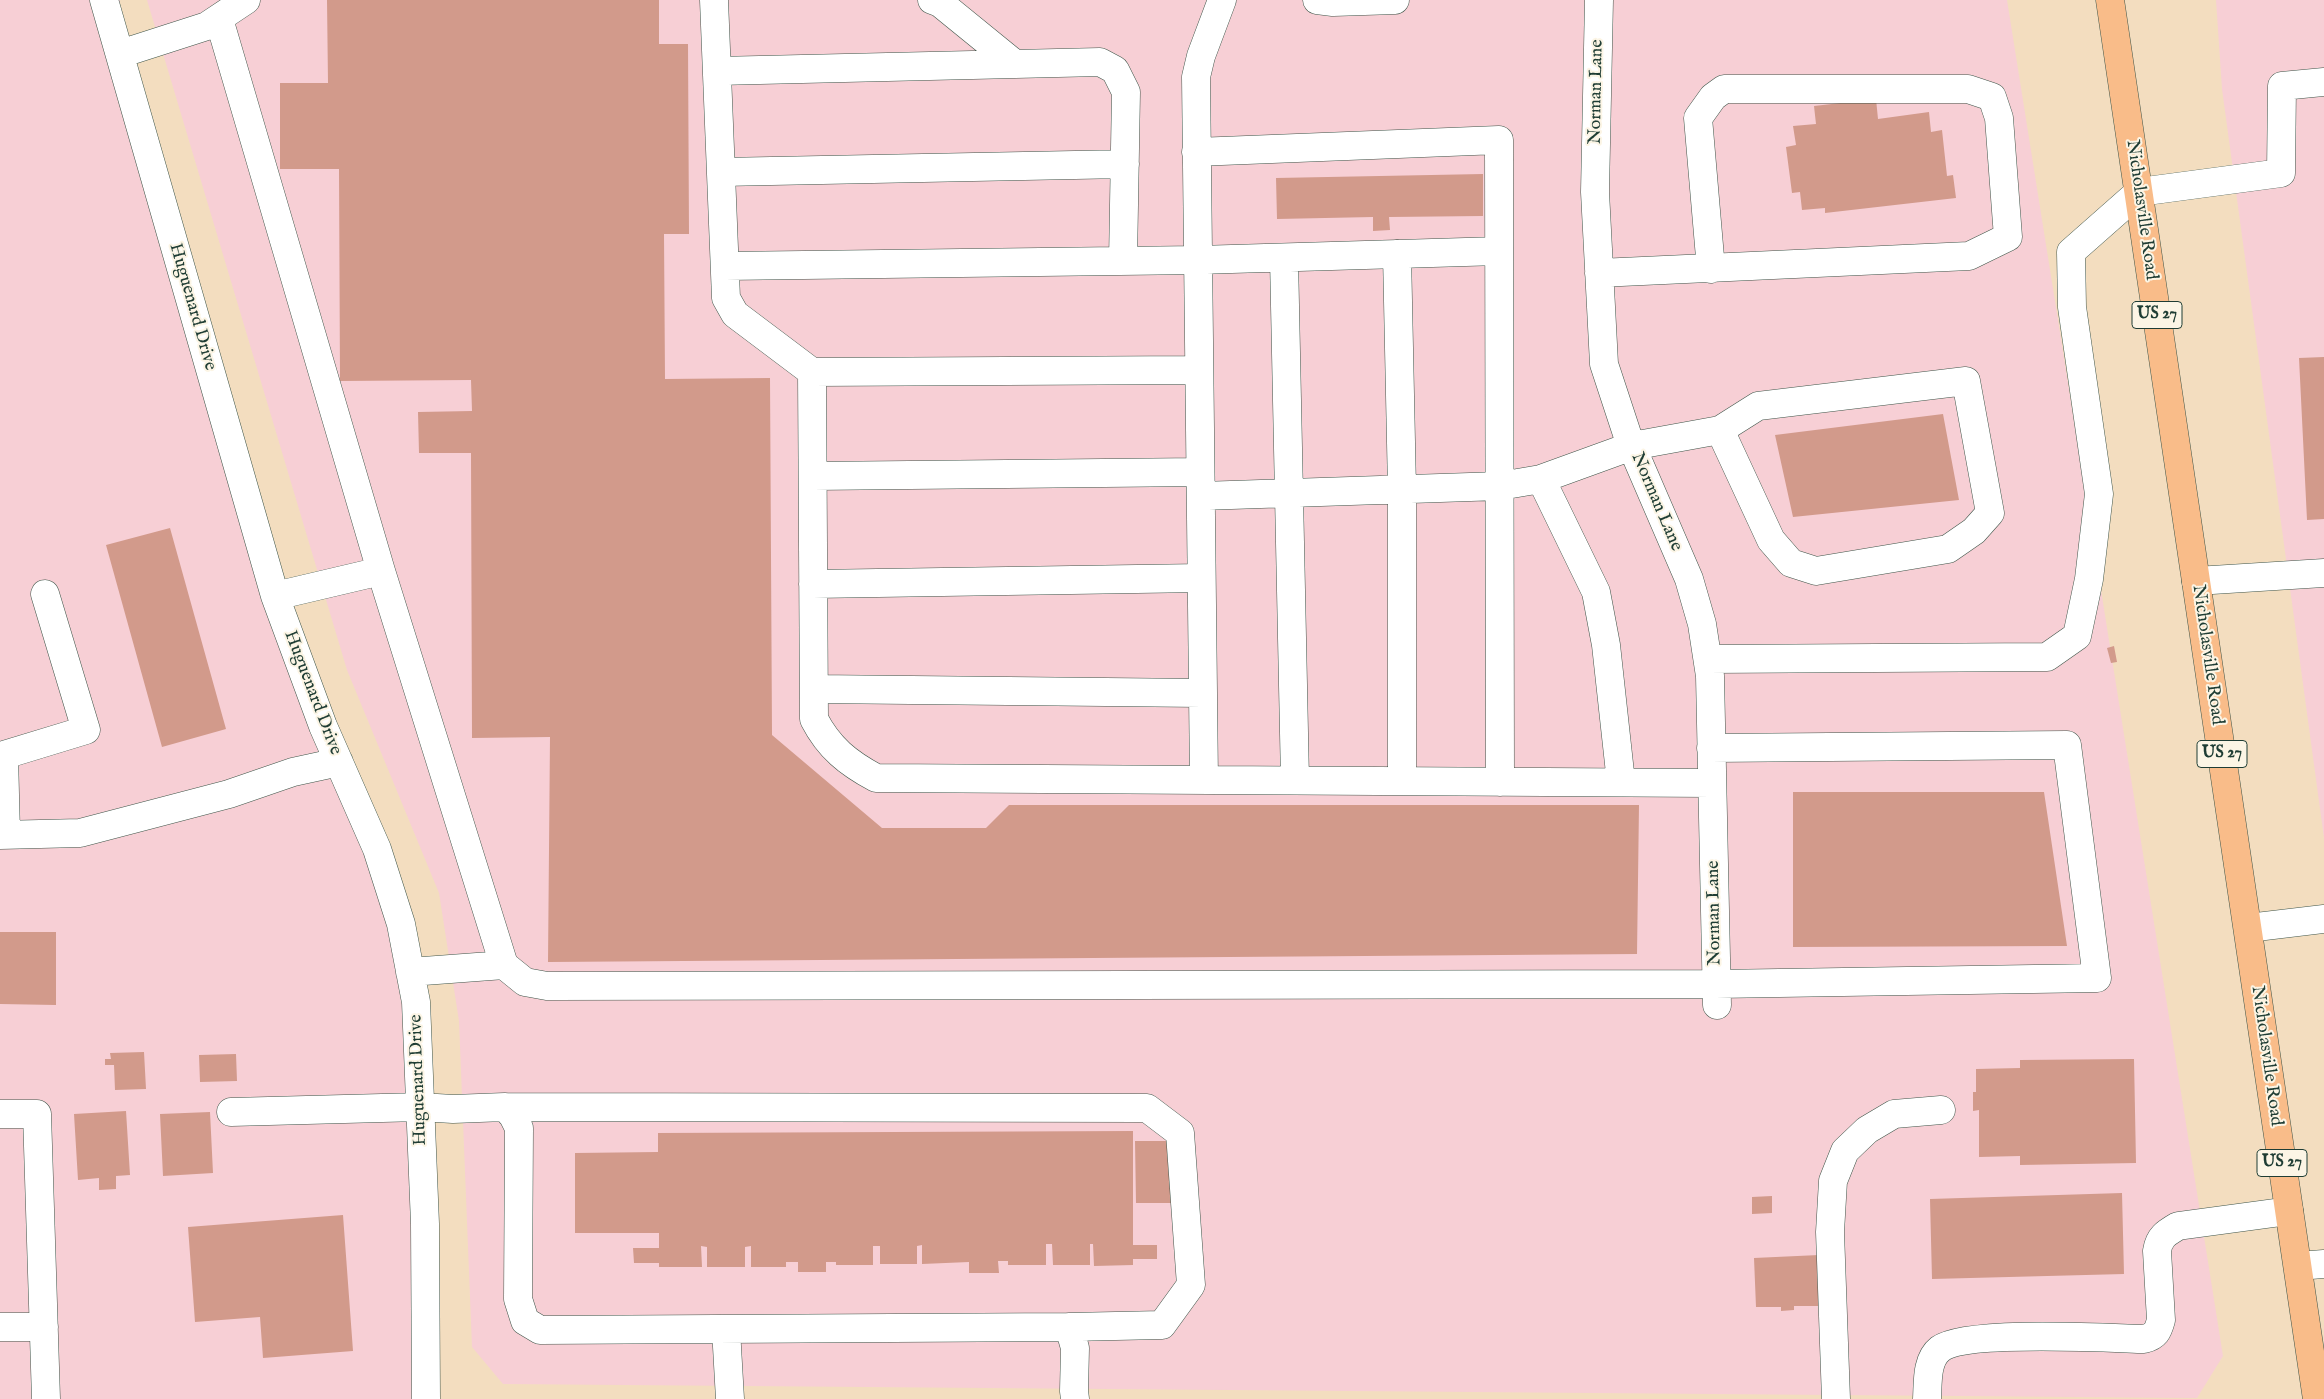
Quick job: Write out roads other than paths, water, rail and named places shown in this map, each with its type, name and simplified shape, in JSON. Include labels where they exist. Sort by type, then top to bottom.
[{"type":"main road","name":"Nicholasville Road","points":[[2110,0],[2290,1211],[2311,1265],[2317,1399]]},
{"type":"street","name":"Huguenard Drive","points":[[104,0],[275,596],[323,726],[377,849],[401,924],[416,1002],[425,1224],[426,1399]]},
{"type":"street","points":[[120,54],[207,26],[246,0]]},
{"type":"street","points":[[714,0],[726,298],[735,314],[812,372],[1199,370]]},
{"type":"street","points":[[932,0],[940,4],[1015,64]]},
{"type":"street","points":[[1204,780],[1196,77],[1201,56],[1222,0]]},
{"type":"street","points":[[1317,0],[1395,0]]},
{"type":"street","name":"Norman Lane","points":[[1600,0],[1595,192],[1604,364],[1632,446],[1689,579],[1702,624],[1708,659],[1716,994]]},
{"type":"street","points":[[219,19],[381,571],[504,965],[525,982],[547,986],[1716,994],[2097,978],[2067,745],[1711,748]]},
{"type":"street","points":[[717,71],[1100,62],[1115,70],[1126,92],[1123,261]]},
{"type":"street","points":[[1708,659],[2047,657],[2077,636],[2089,579],[2099,494],[2072,307],[2071,252],[2139,192],[2281,172],[2282,86],[2324,82]]},
{"type":"street","points":[[1599,273],[1711,269],[1969,256],[2008,237],[1999,118],[1992,97],[1968,89],[1724,89],[1713,97],[1698,118],[1711,269]]},
{"type":"street","points":[[1196,152],[1499,140],[1500,782]]},
{"type":"street","points":[[721,172],[1125,164]]},
{"type":"street","points":[[725,266],[1198,260],[1499,251]]},
{"type":"street","points":[[1397,254],[1402,489],[1402,781]]},
{"type":"street","points":[[1284,258],[1296,780]]},
{"type":"street","points":[[812,372],[814,719],[822,736],[852,765],[876,778],[1712,783]]},
{"type":"street","points":[[813,476],[1200,484],[1289,493],[1500,486],[1541,479],[1632,446],[1720,430],[1758,406],[1966,381],[1990,513],[1974,531],[1948,549],[1816,571],[1791,563],[1771,540],[1720,430]]},
{"type":"street","points":[[1541,479],[1596,592],[1606,646],[1621,782]]},
{"type":"street","points":[[275,596],[381,571]]},
{"type":"street","points":[[2196,581],[2324,573]]},
{"type":"street","points":[[814,584],[1201,578]]},
{"type":"street","points":[[45,594],[86,730],[2,749],[3,835],[80,833],[229,794],[293,772],[339,762]]},
{"type":"street","points":[[814,689],[1202,693]]},
{"type":"street","points":[[2248,928],[2324,919]]},
{"type":"street","points":[[410,972],[504,965]]},
{"type":"street","points":[[231,1112],[420,1107],[453,1109],[505,1107],[1147,1108],[1180,1133],[1191,1285],[1162,1325],[540,1330],[525,1321],[518,1299],[519,1128],[513,1116],[505,1107]]},
{"type":"street","points":[[1836,1399],[1830,1232],[1833,1181],[1845,1151],[1867,1130],[1894,1114],[1941,1110]]},
{"type":"street","points":[[0,1114],[37,1114],[46,1399]]},
{"type":"street","points":[[1927,1399],[1928,1370],[1933,1358],[1940,1349],[1966,1340],[2010,1337],[2144,1339],[2152,1337],[2158,1331],[2161,1320],[2157,1251],[2158,1241],[2165,1234],[2178,1226],[2290,1211]]},
{"type":"street","points":[[0,1327],[44,1327]]},
{"type":"street","points":[[1069,1327],[1075,1348],[1075,1399]]},
{"type":"street","points":[[726,1329],[730,1399]]}]
